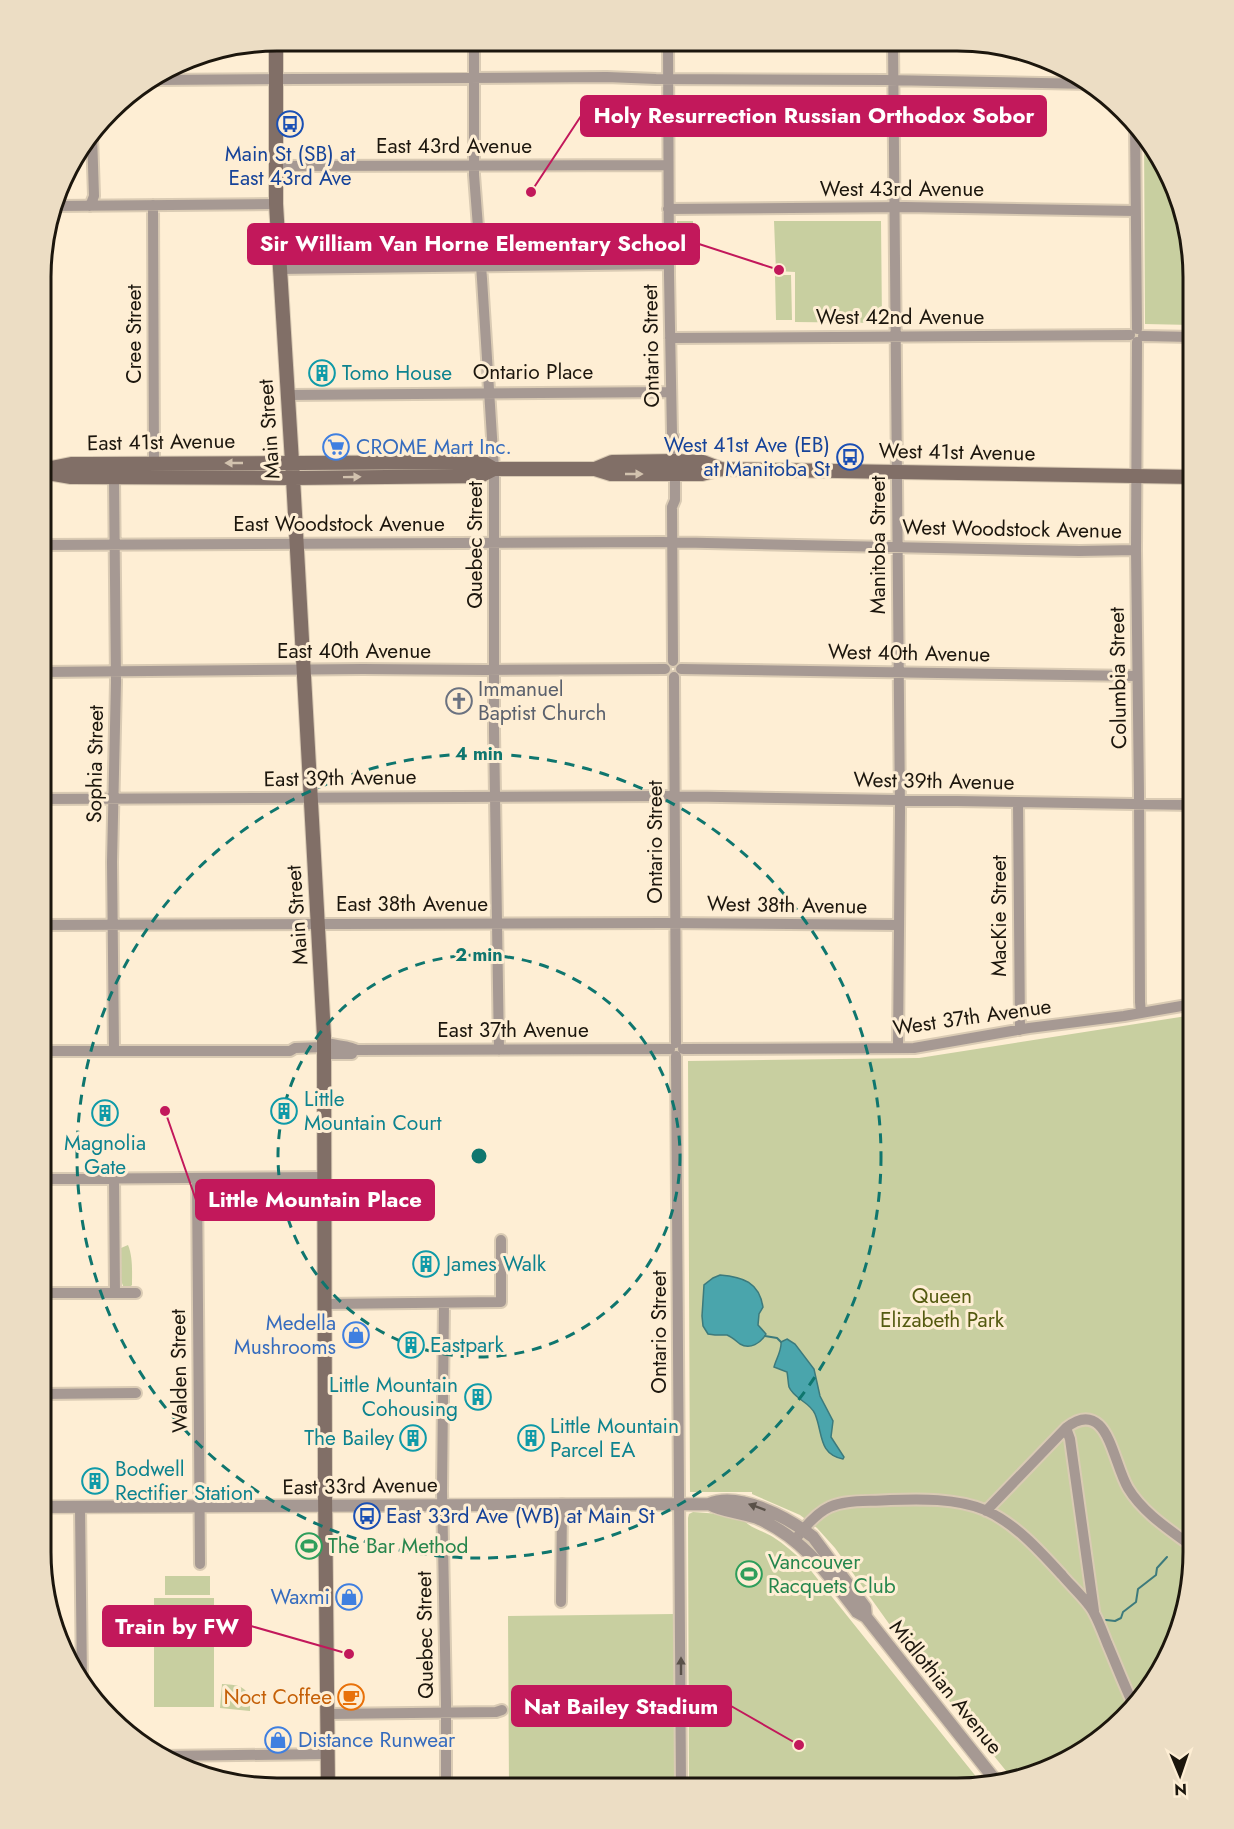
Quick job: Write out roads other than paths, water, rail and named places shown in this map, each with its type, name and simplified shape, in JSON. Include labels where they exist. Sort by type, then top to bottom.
[{"type":"main road","name":"Main Street","points":[[276,51],[275,166],[279,269],[297,544],[324,1050],[328,1778]]},
{"type":"main road","name":"East 41st Avenue","points":[[51,469],[71,464],[482,462],[494,469]]},
{"type":"main road","name":"East 41st Avenue","points":[[51,473],[71,477],[114,478],[293,478],[480,476],[494,469],[595,469],[612,462],[672,468]]},
{"type":"main road","name":"West 41st Avenue","points":[[672,468],[702,474],[720,469],[1183,477]]},
{"type":"street","name":"Quebec Street","points":[[474,51],[474,166],[494,469],[499,1050]]},
{"type":"street","name":"Ontario Street","points":[[668,51],[670,338],[672,434],[675,440],[672,468],[675,500],[672,507],[672,542],[681,1778]]},
{"type":"street","name":"Manitoba Street","points":[[893,51],[900,800],[898,1048]]},
{"type":"street","points":[[166,80],[607,77],[1074,84]]},
{"type":"street","name":"Columbia Street","points":[[1135,139],[1138,900],[1141,1012]]},
{"type":"street","points":[[90,206],[94,196],[92,147]]},
{"type":"street","name":"East 43rd Avenue","points":[[275,166],[668,165]]},
{"type":"street","points":[[63,206],[276,204]]},
{"type":"street","name":"Cree Street","points":[[153,205],[154,463]]},
{"type":"street","name":"West 43rd Avenue","points":[[668,209],[894,207],[1135,211]]},
{"type":"street","points":[[279,269],[669,264]]},
{"type":"street","name":"West 42nd Avenue","points":[[670,338],[1183,337]]},
{"type":"street","name":"Ontario Place","points":[[288,395],[671,392]]},
{"type":"street","name":"Sophia Street","points":[[114,478],[116,672],[112,925],[114,1050]]},
{"type":"street","name":"East Woodstock Avenue","points":[[51,545],[672,542]]},
{"type":"street","name":"West Woodstock Avenue","points":[[672,542],[1136,550]]},
{"type":"street","name":"East 40th Avenue","points":[[51,672],[673,669]]},
{"type":"street","name":"West 40th Avenue","points":[[673,669],[1137,676]]},
{"type":"street","name":"East 39th Avenue","points":[[51,799],[674,796]]},
{"type":"street","name":"West 39th Avenue","points":[[674,796],[1183,805]]},
{"type":"street","name":"MacKie Street","points":[[1018,802],[1020,1030]]},
{"type":"street","name":"East 38th Avenue","points":[[51,925],[675,923]]},
{"type":"street","name":"West 38th Avenue","points":[[675,923],[898,925]]},
{"type":"street","name":"West 37th Avenue","points":[[676,1049],[914,1048],[1183,1006]]},
{"type":"street","name":"East 37th Avenue","points":[[51,1050],[290,1051],[295,1048],[353,1053],[357,1050],[676,1049]]},
{"type":"street","points":[[51,1179],[325,1177]]},
{"type":"street","points":[[114,1178],[115,1293]]},
{"type":"street","name":"Walden Street","points":[[197,1178],[200,1564]]},
{"type":"street","points":[[326,1304],[501,1302],[501,1240]]},
{"type":"street","points":[[51,1293],[136,1293]]},
{"type":"street","name":"Quebec Street","points":[[444,1303],[443,1505],[446,1778]]},
{"type":"street","points":[[51,1394],[136,1393]]},
{"type":"street","points":[[986,1511],[1066,1428],[1077,1420],[1084,1419],[1100,1425],[1107,1436],[1122,1478],[1136,1499],[1183,1540]]},
{"type":"street","points":[[1066,1428],[1070,1439],[1094,1611],[1130,1697]]},
{"type":"street","name":"Midlothian Avenue","points":[[709,1504],[718,1500],[748,1504],[803,1529],[813,1537],[841,1573],[865,1607],[866,1617]]},
{"type":"street","points":[[795,1540],[807,1522],[829,1505],[913,1500],[938,1501],[975,1507],[1010,1526],[1044,1556],[1094,1611]]},
{"type":"street","points":[[561,1602],[562,1504]]},
{"type":"street","name":"East 33rd Avenue","points":[[51,1507],[709,1504]]},
{"type":"street","name":"Midlothian Avenue","points":[[709,1504],[717,1509],[740,1513],[776,1527],[812,1555],[857,1612],[866,1617],[991,1775]]},
{"type":"street","points":[[80,1507],[82,1666]]},
{"type":"street","points":[[327,1714],[496,1712],[502,1710]]},
{"type":"street","points":[[179,1756],[328,1754]]},
{"type":"water","points":[[720,1275],[743,1279],[754,1286],[758,1292],[763,1307],[759,1314],[758,1325],[766,1334],[755,1345],[744,1346],[727,1335],[708,1334],[703,1326],[704,1285]]},
{"type":"water","points":[[787,1339],[795,1344],[814,1369],[820,1396],[833,1421],[831,1437],[844,1457],[843,1459],[829,1453],[825,1448],[813,1410],[791,1391],[787,1372],[774,1367],[781,1342]]},
{"type":"waterway","points":[[765,1336],[777,1338],[781,1342]]},
{"type":"waterway","points":[[1106,1620],[1115,1621],[1121,1618],[1123,1612],[1136,1602],[1138,1589],[1156,1575],[1157,1568],[1167,1557]]},
{"type":"place","name":"Main St (SB) at East 43rd Ave","points":[[290,124]]},
{"type":"place","name":"Holy Resurrection Russian Orthodox Sobor","points":[[531,192]]},
{"type":"place","name":"Sir William Van Horne Elementary School","points":[[779,270]]},
{"type":"place","name":"Tomo House","points":[[322,373]]},
{"type":"place","name":"CROME Mart Inc.","points":[[336,447]]},
{"type":"place","name":"West 41st Ave (EB) at Manitoba St","points":[[850,457]]},
{"type":"place","name":"Immanuel Baptist Church","points":[[459,701]]},
{"type":"place","name":"Little Mountain Place","points":[[165,1111]]},
{"type":"place","name":"Little Mountain Court","points":[[284,1111]]},
{"type":"place","name":"Magnolia Gate","points":[[105,1113]]},
{"type":"place","name":"James Walk","points":[[426,1264]]},
{"type":"place","name":"Medella Mushrooms","points":[[356,1335]]},
{"type":"place","name":"Eastpark","points":[[411,1345]]},
{"type":"place","name":"Little Mountain Cohousing","points":[[478,1397]]},
{"type":"place","name":"The Bailey","points":[[413,1438]]},
{"type":"place","name":"Little Mountain Parcel EA","points":[[531,1438]]},
{"type":"place","name":"Bodwell Rectifier Station","points":[[95,1481]]},
{"type":"place","name":"East 33rd Ave (WB) at Main St","points":[[367,1516]]},
{"type":"place","name":"The Bar Method","points":[[309,1546]]},
{"type":"place","name":"Vancouver Racquets Club","points":[[749,1574]]},
{"type":"place","name":"Waxmi","points":[[349,1597]]},
{"type":"place","name":"Train by FW","points":[[349,1654]]},
{"type":"place","name":"Noct Coffee","points":[[351,1697]]},
{"type":"place","name":"Distance Runwear","points":[[278,1740]]},
{"type":"place","name":"Nat Bailey Stadium","points":[[799,1745]]},
{"type":"park label","name":"Queen Elizabeth Park","points":[[942,1308]]}]
